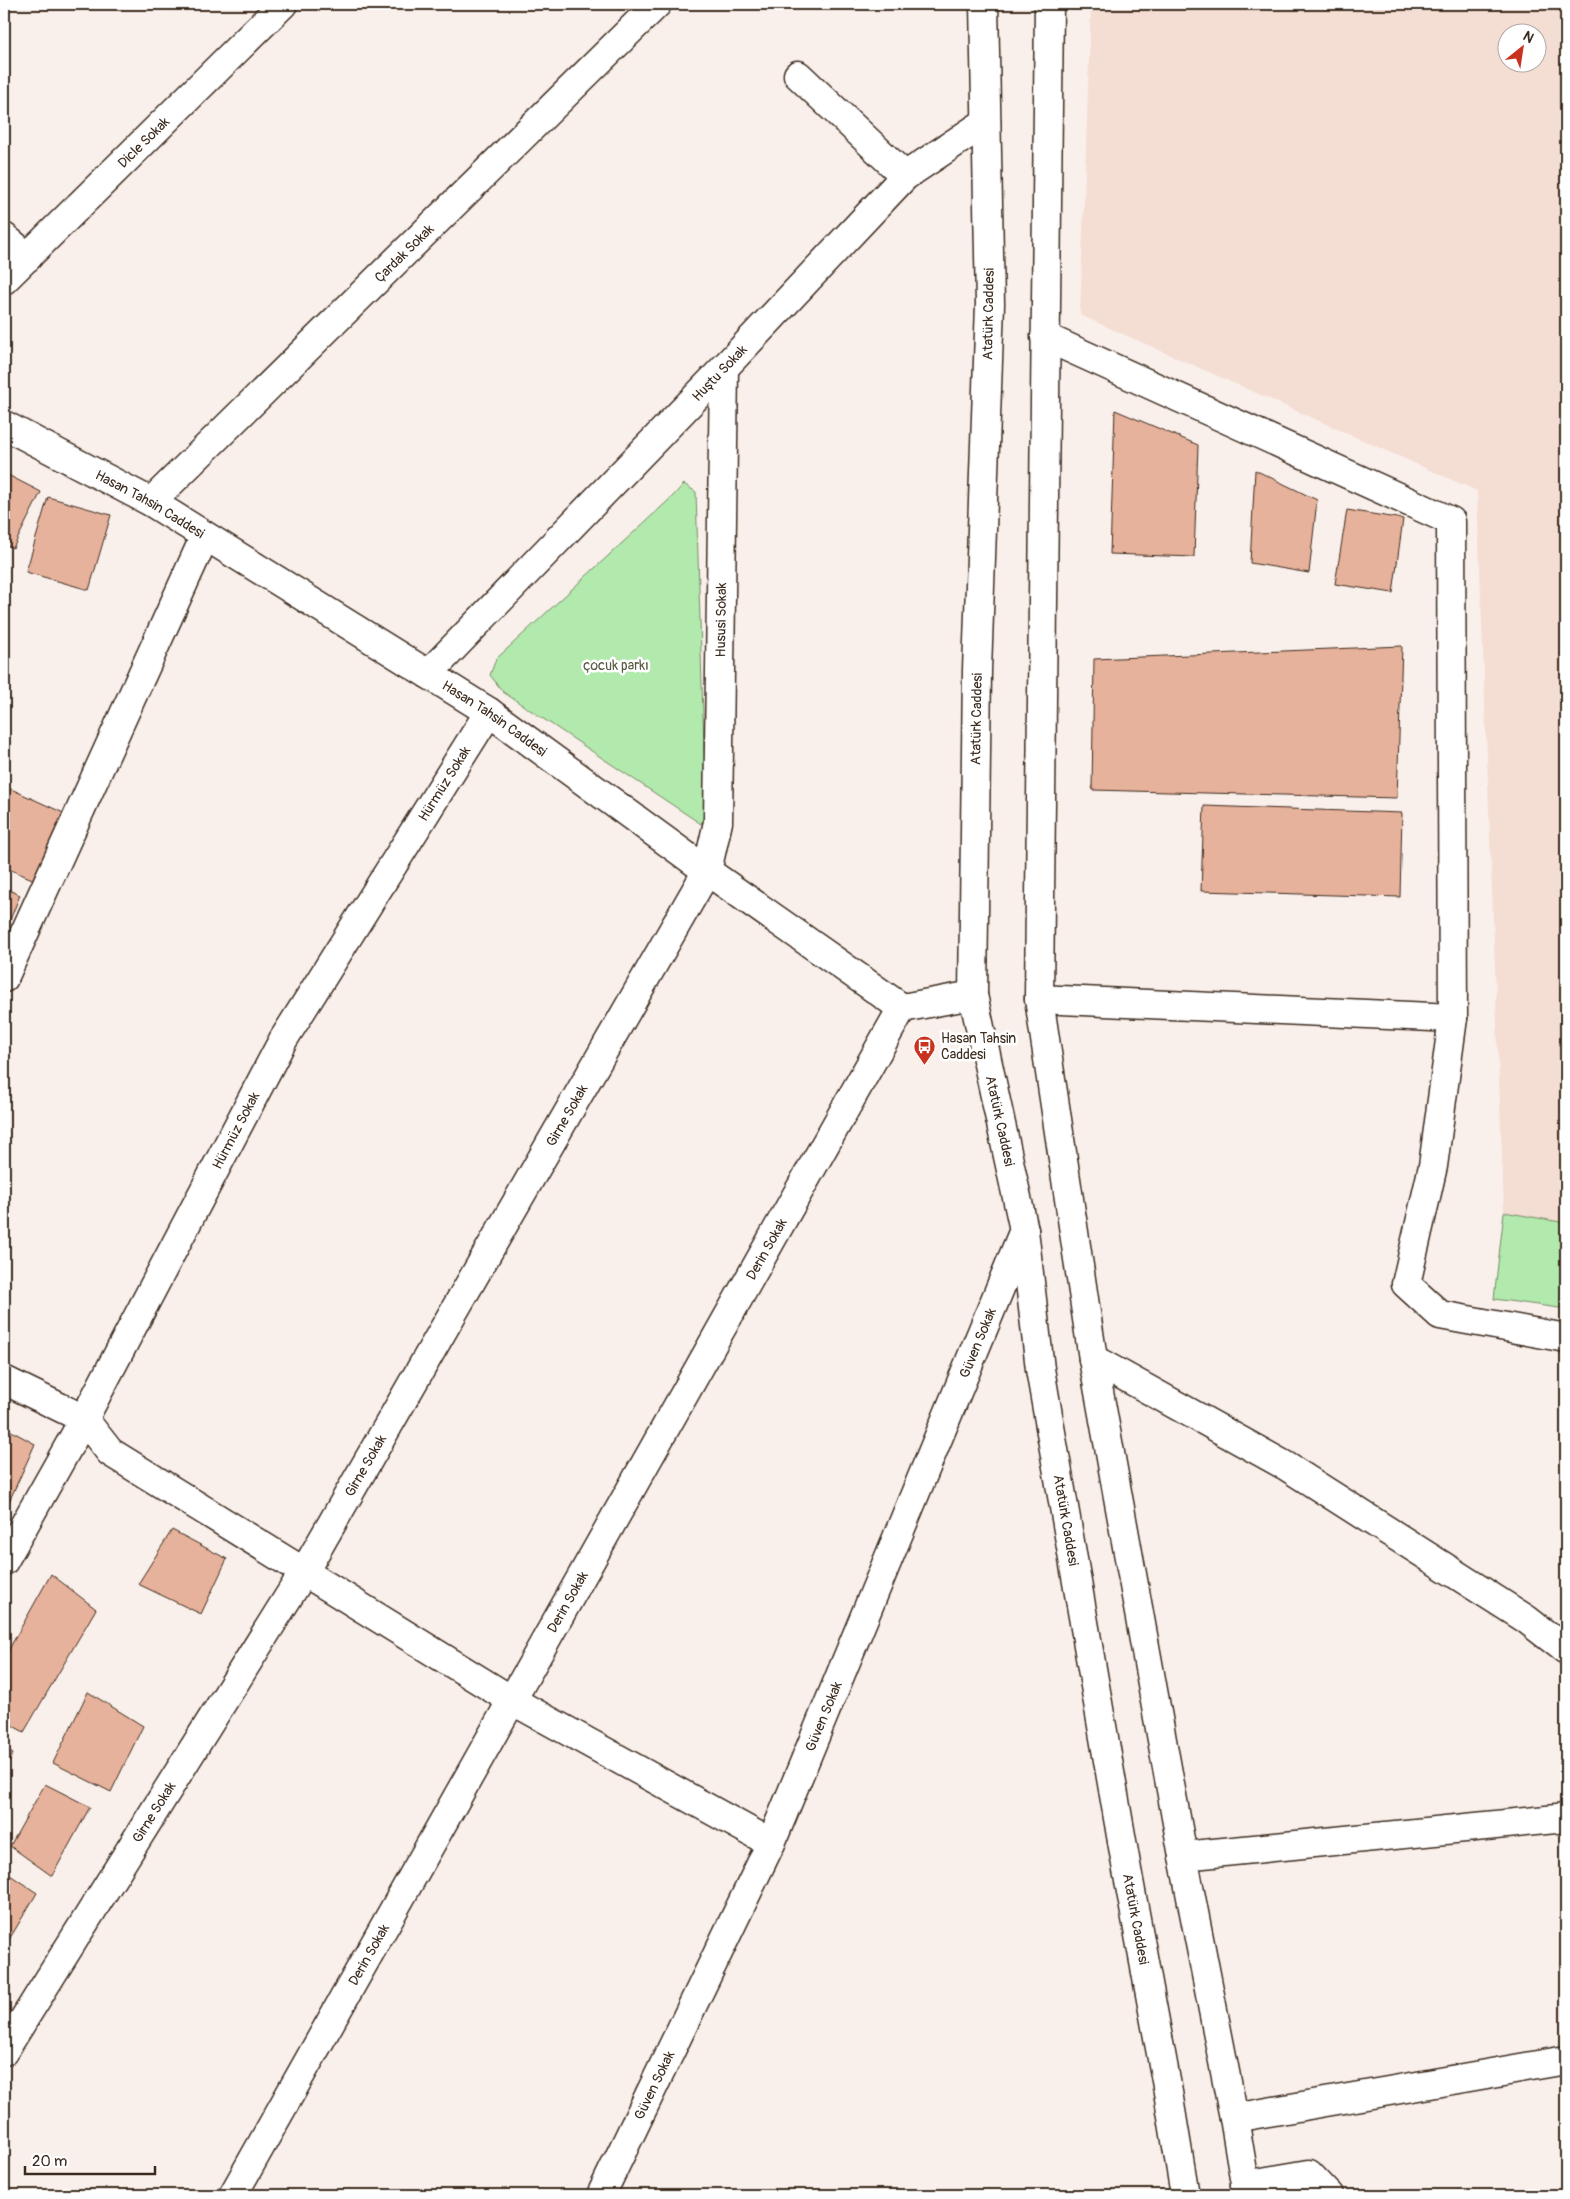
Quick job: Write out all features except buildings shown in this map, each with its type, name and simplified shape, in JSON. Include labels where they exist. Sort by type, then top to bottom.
[{"type":"street","name":"Dicle Sokak","points":[[4,280],[284,4]]},
{"type":"street","name":"Çardak Sokak","points":[[151,502],[657,4]]},
{"type":"street","name":"Atatürk Caddesi","points":[[984,4],[990,304],[977,670],[973,995],[1024,1230],[1042,1379],[1185,2195]]},
{"type":"street","points":[[1049,4],[1038,999],[1093,1359],[1246,2190],[1309,2174],[1329,2195]]},
{"type":"street","points":[[798,74],[905,176]]},
{"type":"street","name":"Huştu Sokak","points":[[428,674],[724,368],[905,176],[986,122]]},
{"type":"street","points":[[4,237],[28,257]]},
{"type":"street","points":[[1045,337],[1451,521],[1453,1018],[1433,1166],[1406,1284],[1440,1315],[1566,1338]]},
{"type":"street","name":"Hususi Sokak","points":[[707,871],[718,822],[724,368]]},
{"type":"street","name":"Hasan Tahsin Caddesi","points":[[4,425],[151,502],[489,712],[707,871],[902,1008]]},
{"type":"street","points":[[4,978],[204,536]]},
{"type":"street","name":"Hürmüz Sokak","points":[[4,1560],[84,1419],[283,1040],[489,712]]},
{"type":"street","name":"Girne Sokak","points":[[4,2051],[304,1572],[707,871]]},
{"type":"street","points":[[902,1008],[973,995]]},
{"type":"street","points":[[1038,999],[1453,1018]]},
{"type":"street","name":"Derin Sokak","points":[[233,2195],[902,1008]]},
{"type":"street","name":"Güven Sokak","points":[[601,2195],[771,1843],[1024,1230]]},
{"type":"street","points":[[1093,1359],[1286,1466],[1526,1619],[1566,1650]]},
{"type":"street","points":[[4,1380],[84,1419],[110,1452],[513,1701],[771,1843]]},
{"type":"street","points":[[1183,1856],[1566,1818]]},
{"type":"street","points":[[1234,2118],[1566,2060]]},
{"type":"shaded area","points":[[1091,4],[1566,4],[1566,1223],[1504,1212],[1477,491],[1080,315]]},
{"type":"green space","name":"çocuk parkı","points":[[684,484],[696,492],[706,812],[701,824],[503,692],[490,675],[496,659]]},
{"type":"green space","points":[[1504,1212],[1566,1223],[1566,1309],[1494,1299]]},
{"type":"place","name":"Hasan Tahsin Caddesi","points":[[925,1065]]}]
